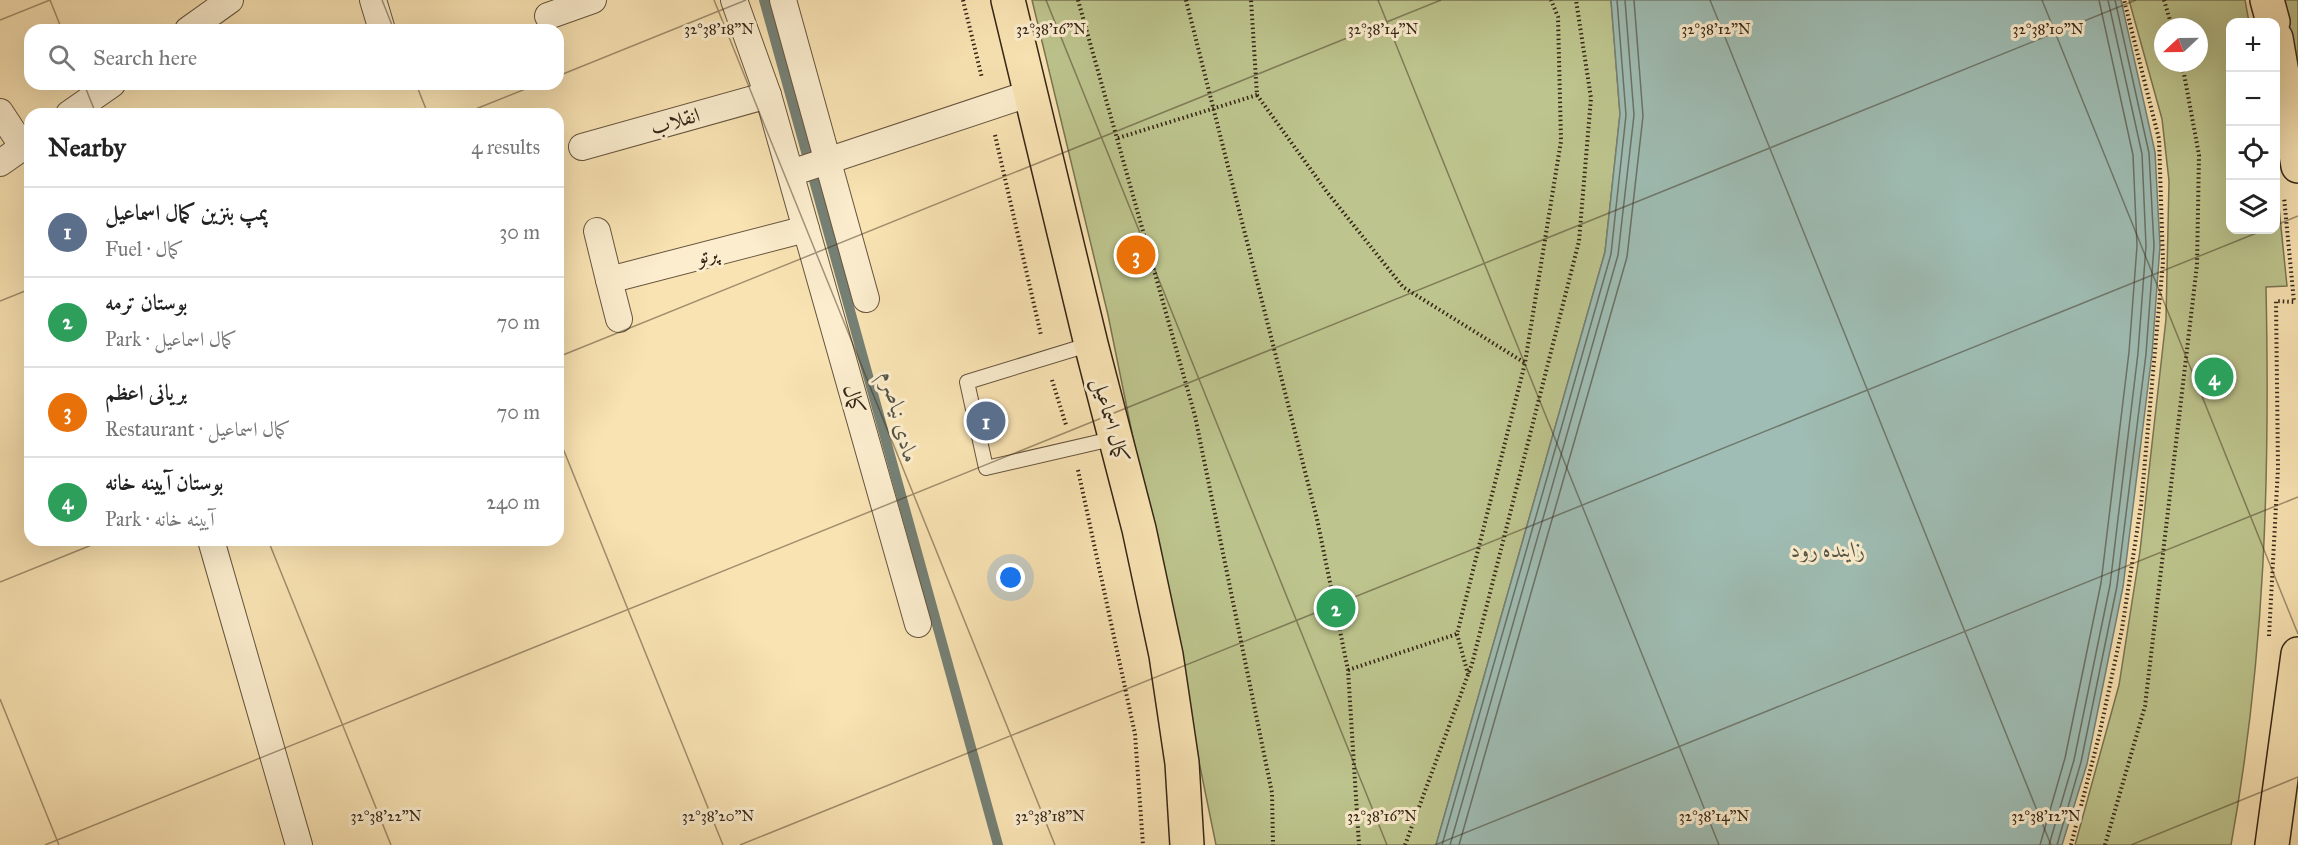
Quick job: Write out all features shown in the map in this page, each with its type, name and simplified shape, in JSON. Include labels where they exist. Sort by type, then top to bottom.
[{"type":"main road","name":"کمال اسماعیل","points":[[1008,0],[1116,438],[1166,655],[1182,763],[1187,845]]},
{"type":"main road","points":[[2267,0],[2272,18]]},
{"type":"main road","points":[[2280,72],[2291,177]]},
{"type":"main road","points":[[2272,845],[2283,650]]},
{"type":"street","points":[[196,24],[230,0]]},
{"type":"street","points":[[373,0],[380,24]]},
{"type":"street","points":[[548,16],[593,0]]},
{"type":"street","name":"کمال","points":[[734,0],[768,94],[918,624]]},
{"type":"street","points":[[783,0],[830,161],[866,299]]},
{"type":"street","points":[[78,108],[103,90]]},
{"type":"street","points":[[791,174],[1031,93]]},
{"type":"street","name":"انقلاب","points":[[582,147],[768,94]]},
{"type":"street","points":[[0,112],[24,140]]},
{"type":"street","points":[[0,163],[24,146]]},
{"type":"street","name":"پرتو","points":[[609,280],[806,230]]},
{"type":"street","points":[[597,231],[619,319]]},
{"type":"street","points":[[213,546],[299,845]]},
{"type":"lane","points":[[1091,344],[967,382],[986,468],[1116,438]]},
{"type":"path","points":[[963,0],[1046,358],[1072,448],[1106,592],[1135,734],[1143,845]]},
{"type":"path","points":[[1078,0],[1195,416],[1272,793],[1272,845]]},
{"type":"path","points":[[1186,0],[1317,519],[1348,670],[1359,845]]},
{"type":"path","points":[[1251,0],[1257,95],[1327,192],[1403,287],[1525,363]]},
{"type":"path","points":[[1468,674],[1457,634],[1525,363],[1561,141],[1558,17],[1551,0]]},
{"type":"path","points":[[1405,845],[1468,674],[1579,241],[1591,98],[1576,0]]},
{"type":"path","points":[[2071,845],[2099,736],[2124,617],[2141,505],[2163,262],[2159,139],[2124,0]]},
{"type":"path","points":[[2164,0],[2169,18]]},
{"type":"path","points":[[2104,845],[2145,706],[2197,265],[2199,155],[2184,72]]},
{"type":"path","points":[[1118,138],[1257,95]]},
{"type":"path","points":[[2283,650],[2276,302],[2294,302],[2291,177]]},
{"type":"path","points":[[1348,670],[1457,634]]},
{"type":"green space","points":[[1032,0],[1611,0],[1620,114],[1605,252],[1436,845],[1216,845],[1108,315]]},
{"type":"green space","points":[[2129,0],[2245,0],[2248,18],[2226,18],[2226,234],[2280,234],[2280,217],[2287,286],[2266,287],[2267,428],[2263,567],[2251,705],[2231,845],[2075,845],[2119,685],[2140,551],[2166,319],[2169,181],[2162,119]]},
{"type":"green space","points":[[2279,0],[2298,0],[2298,82]]},
{"type":"water","name":"زاینده رود","points":[[1611,0],[2121,0],[2155,152],[2160,246],[2152,354],[2123,587],[2087,764],[2062,845],[1436,845],[1605,252],[1620,114]]},
{"type":"waterway","name":"مادی نیاصرم","points":[[764,0],[998,845]]},
{"type":"place","name":"بریانی اعظم","points":[[1136,255]]},
{"type":"place","name":"بوستان آیینه خانه","points":[[2214,377]]},
{"type":"place","name":"پمپ بنزین کمال اسماعیل","points":[[986,421]]},
{"type":"place","name":"بوستان ترمه","points":[[1336,608]]}]
